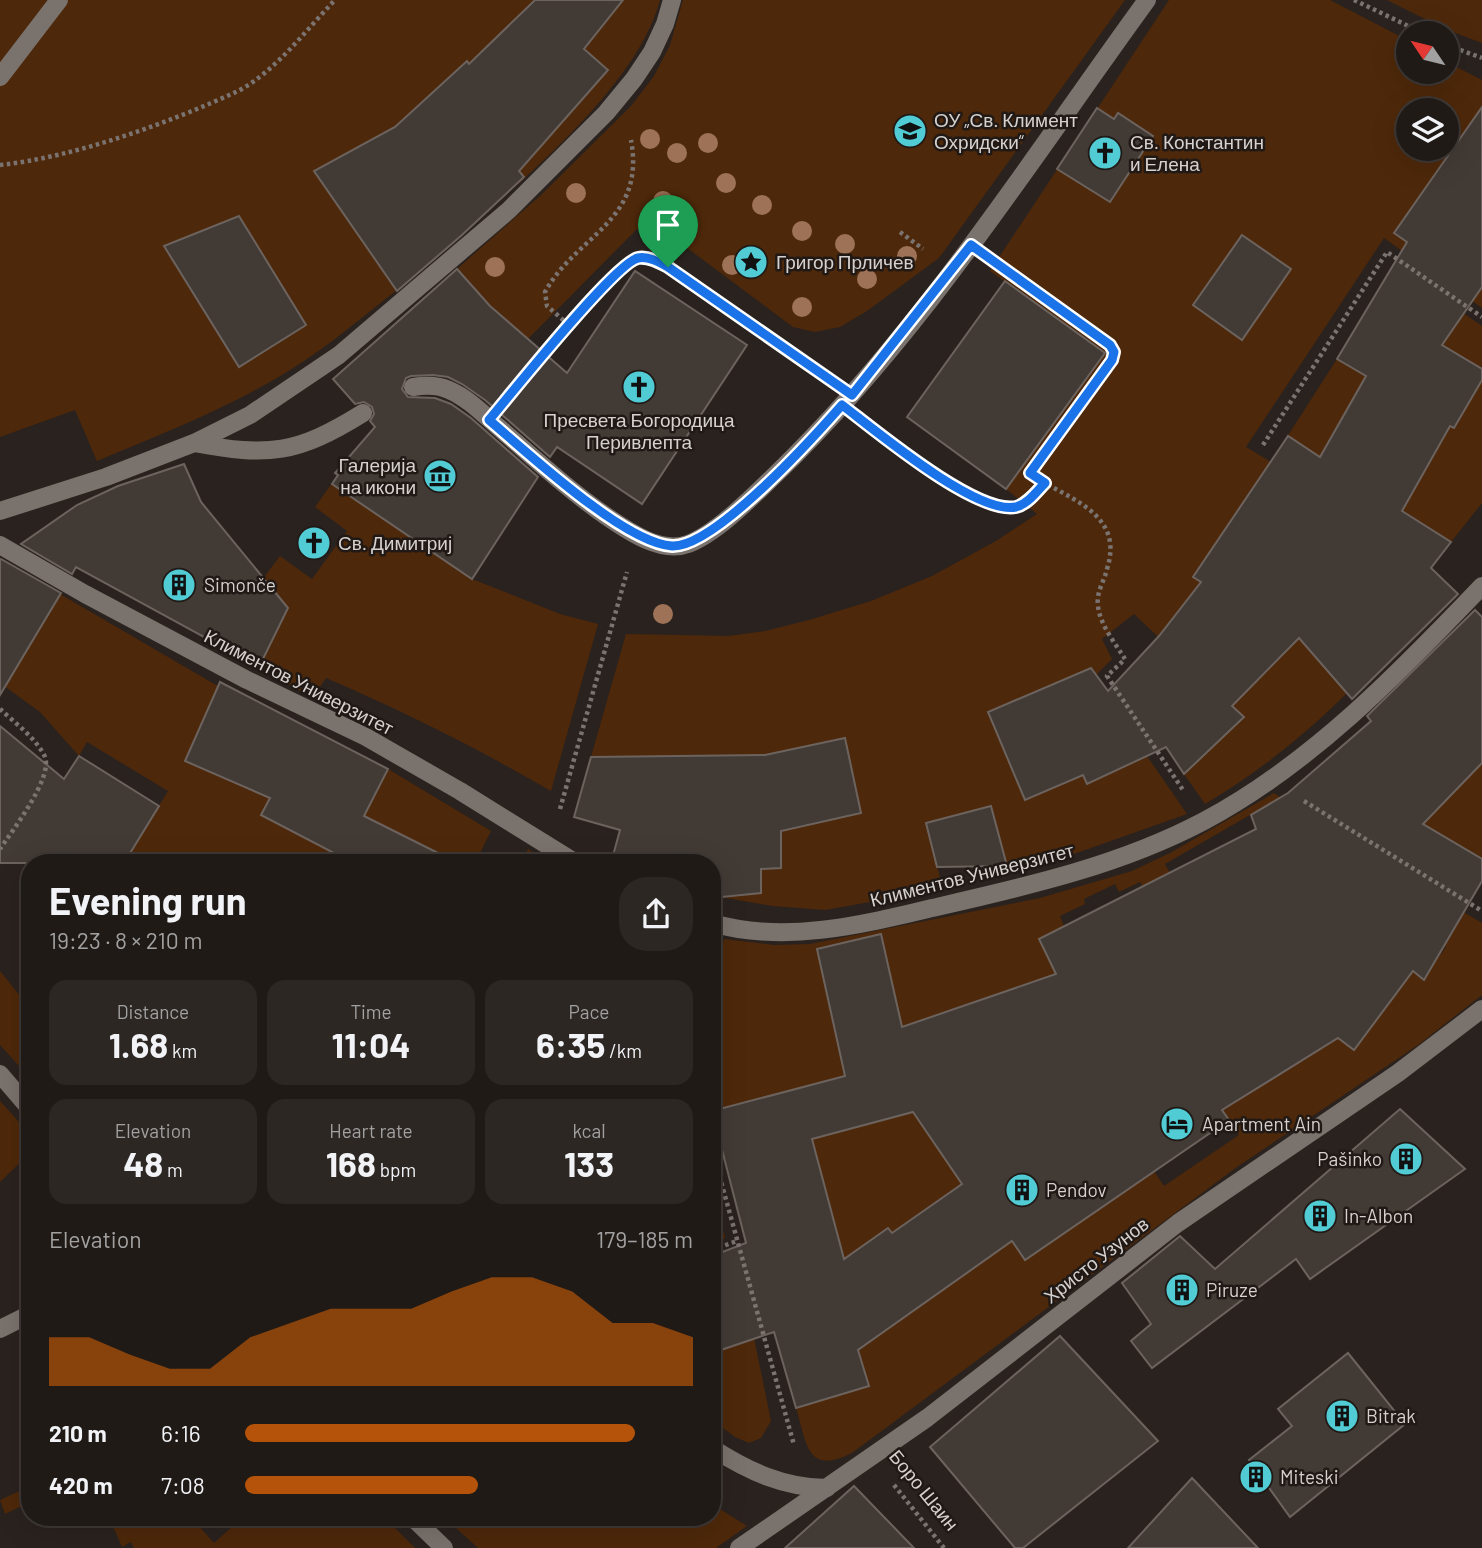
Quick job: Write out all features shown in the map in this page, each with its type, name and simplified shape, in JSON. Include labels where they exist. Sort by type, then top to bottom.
[{"type":"street","points":[[0,77],[59,0]]},
{"type":"street","points":[[0,511],[106,477],[194,443],[269,403],[339,355],[509,211],[618,99],[652,52],[672,0]]},
{"type":"street","points":[[413,387],[438,386],[451,391],[606,516],[646,539],[672,546],[689,544],[742,506],[847,400],[971,245],[1147,0]]},
{"type":"street","points":[[194,443],[239,450],[285,449],[312,442],[363,413]]},
{"type":"street","name":"Климентов Универзитет","points":[[0,545],[235,674],[366,737],[460,791],[561,854]]},
{"type":"street","name":"Климентов Универзитет","points":[[721,925],[746,930],[804,932],[914,912],[1031,885],[1095,866],[1203,821],[1270,780],[1351,715],[1482,586]]},
{"type":"street","name":"Христо Узунов","points":[[739,1548],[871,1458],[962,1391],[1178,1223],[1398,1073],[1482,1009]]},
{"type":"street","points":[[0,1074],[21,1098]]},
{"type":"street","points":[[0,1329],[21,1318]]},
{"type":"street","points":[[721,1453],[757,1473],[806,1488],[827,1488]]},
{"type":"street","points":[[421,1526],[444,1548]]},
{"type":"path","points":[[0,165],[39,159],[104,142],[237,91],[255,80],[276,61],[335,0]]},
{"type":"path","points":[[1354,0],[1398,21]]},
{"type":"path","points":[[1460,50],[1482,59]]},
{"type":"path","points":[[569,325],[547,306],[545,292],[554,278],[626,200],[634,174],[628,125],[618,99]]},
{"type":"path","points":[[971,245],[1110,345],[1114,352],[1112,360],[1030,473],[1086,506],[1104,522],[1110,547],[1107,570],[1098,594],[1098,608],[1104,625],[1125,659],[1107,676],[1203,821]]},
{"type":"path","points":[[1263,445],[1387,252],[1482,317]]},
{"type":"path","points":[[489,420],[569,325],[627,263],[637,258],[655,260],[847,400],[919,462],[958,488],[985,501],[1007,507],[1025,503],[1045,483]]},
{"type":"path","points":[[549,847],[621,594]]},
{"type":"path","points":[[0,709],[40,749],[46,759],[46,770],[26,810],[0,849]]},
{"type":"path","points":[[1270,780],[1482,911]]},
{"type":"path","points":[[721,1182],[806,1488]]},
{"type":"path","points":[[721,1247],[737,1241]]},
{"type":"path","name":"Боро Шаин","points":[[871,1458],[944,1548]]},
{"type":"shaded area","points":[[0,0],[660,0],[647,33],[628,65],[603,97],[545,159],[459,238],[384,133],[315,171],[397,290],[318,352],[267,384],[195,419],[97,461],[75,410],[0,437]]},
{"type":"shaded area","points":[[683,0],[1125,0],[939,258],[867,311],[840,327],[815,332],[793,327],[667,233],[646,226],[636,230],[528,339],[489,305],[457,269],[541,195],[631,106],[654,76],[670,45]]},
{"type":"shaded area","points":[[1169,0],[1330,0],[1396,34],[1396,84],[1460,84],[1460,69],[1482,80],[1482,128],[1459,139],[1459,98],[1396,98],[1396,161],[1444,161],[1394,233],[1477,292],[1482,287],[1482,308],[1384,238],[1246,447],[1271,462],[1337,359],[1454,428],[1482,380],[1482,503],[1451,542],[1352,478],[1347,693],[1279,753],[1205,804],[1184,774],[1243,717],[1134,614],[1102,639],[1112,659],[1096,675],[1091,668],[988,712],[1083,775],[1087,784],[1147,756],[1187,814],[1057,860],[1008,872],[991,806],[926,823],[943,889],[825,910],[773,906],[721,897],[761,893],[761,869],[781,868],[781,831],[861,813],[845,738],[765,755],[591,757],[626,634],[728,636],[765,631],[871,601],[932,576],[996,541],[1037,514],[1006,489],[1105,353],[990,271]],"holes":[[[1247,496],[1302,538],[1262,610],[1193,577]]]},
{"type":"shaded area","points":[[1387,0],[1482,0],[1482,43],[1460,35],[1460,21],[1429,21]]},
{"type":"shaded area","points":[[1393,265],[1482,326],[1482,369],[1371,303]]},
{"type":"shaded area","points":[[338,475],[349,496],[472,579],[560,614],[598,624],[551,791],[440,731],[326,678],[312,698],[259,667],[286,612],[255,589],[280,556],[312,579],[347,531],[315,507]]},
{"type":"shaded area","points":[[0,559],[216,685],[307,727],[262,816],[337,854],[130,854],[168,791],[87,742],[79,756],[40,712],[0,683]]},
{"type":"shaded area","points":[[1482,762],[1482,859],[1441,835],[1424,863],[1388,843]]},
{"type":"shaded area","points":[[388,769],[491,831],[480,854],[440,854],[418,843],[412,854],[345,854]]},
{"type":"shaded area","points":[[1274,793],[1342,840],[1482,923],[1482,995],[1418,1045],[1237,1167],[852,1453],[825,1461],[817,1458],[806,1444],[796,1408],[869,1386],[851,1326],[743,1233],[739,1218],[827,1194],[812,1139],[917,1111],[903,1060],[721,1109],[721,952],[724,939],[774,945],[810,944],[1040,898],[1132,871],[1170,853]],"holes":[[[1276,800],[1213,949],[1165,864]],[[1140,882],[1185,973],[1185,1055],[1239,1135],[1164,1186],[1110,1106],[1083,1032],[1039,939],[1064,926],[1060,916],[1085,904],[1084,899],[1115,884],[1119,892]],[[1361,883],[1446,947],[1423,978],[1413,971],[1354,1050],[1315,1021]]]},
{"type":"shaded area","points":[[0,971],[21,997],[21,1068],[0,1045]]},
{"type":"shaded area","points":[[0,1101],[21,1124],[21,1162],[0,1182]]},
{"type":"shaded area","points":[[721,1222],[725,1238],[721,1240]]},
{"type":"shaded area","points":[[754,1338],[771,1421],[761,1438],[749,1443],[721,1427],[721,1350]]},
{"type":"shaded area","points":[[21,1490],[21,1506],[5,1514],[0,1500]]},
{"type":"shaded area","points":[[721,1510],[747,1526],[716,1548],[478,1548],[454,1526],[721,1526]]},
{"type":"shaded area","points":[[113,1526],[199,1526],[214,1543],[233,1526],[393,1526],[415,1548],[134,1548],[131,1542],[122,1547]]},
{"type":"building","points":[[535,0],[623,0],[584,49],[608,70],[519,171],[524,177],[397,291],[314,171],[395,127],[467,61],[469,64]]},
{"type":"building","points":[[1482,107],[1482,287],[1442,345],[1482,369],[1482,380],[1454,428],[1450,426],[1402,511],[1451,542],[1431,568],[1458,594],[1352,699],[1299,638],[1232,706],[1244,717],[1184,774],[1166,747],[1087,784],[1083,775],[1025,800],[988,712],[1091,668],[1108,691],[1159,636],[1201,582],[1193,577],[1288,436],[1320,457],[1366,376],[1337,359],[1407,242],[1394,233],[1444,161],[1459,161],[1459,140]]},
{"type":"building","name":"Св. Константин и Елена","points":[[1097,108],[1114,119],[1118,113],[1153,136],[1110,202],[1057,169]]},
{"type":"building","points":[[239,216],[306,325],[239,367],[164,246]]},
{"type":"building","points":[[1242,235],[1291,269],[1242,340],[1193,305]]},
{"type":"building","points":[[457,269],[490,306],[567,373],[635,271],[747,345],[642,504],[557,447],[550,457],[485,400],[462,384],[448,377],[433,375],[406,378],[402,389],[408,397],[435,398],[451,404],[471,418],[538,477],[472,579],[332,484],[338,475],[335,473],[375,427],[370,421],[374,414],[372,407],[364,402],[355,404],[333,379]]},
{"type":"building","points":[[1005,281],[1105,353],[1006,489],[907,417]]},
{"type":"building","name":"Simonče","points":[[184,464],[201,502],[288,608],[259,667],[76,567],[72,574],[21,544],[77,505],[118,486]]},
{"type":"building","points":[[0,560],[61,593],[0,695]]},
{"type":"building","points":[[1475,610],[1482,617],[1482,763],[1423,824],[1482,859],[1482,881],[1424,980],[1413,971],[1354,1050],[1338,1038],[1222,1110],[1229,1120],[1025,1260],[1012,1241],[858,1350],[869,1386],[796,1408],[774,1332],[721,1350],[721,1253],[746,1243],[721,1146],[721,1109],[845,1076],[817,949],[881,934],[902,1027],[1056,974],[1039,939],[1256,829],[1251,815],[1288,793],[1371,721],[1367,716]],"holes":[[[913,1112],[962,1184],[892,1233],[888,1228],[844,1259],[812,1139]]]},
{"type":"building","points":[[220,682],[388,769],[364,816],[440,854],[336,854],[261,815],[270,798],[185,761]]},
{"type":"building","points":[[0,726],[64,779],[79,756],[159,806],[130,854],[21,854],[21,863],[0,863]]},
{"type":"building","points":[[845,738],[861,813],[781,831],[781,868],[761,869],[761,893],[721,897],[721,854],[613,854],[620,830],[574,817],[591,757],[765,755]]},
{"type":"building","points":[[991,806],[1007,866],[937,867],[926,823]]},
{"type":"building","points":[[1400,1109],[1465,1169],[1310,1279],[1296,1259],[1152,1368],[1131,1341],[1151,1324],[1122,1283],[1180,1236],[1215,1269]]},
{"type":"building","points":[[1060,1336],[1158,1441],[1023,1548],[1015,1548],[930,1447]]},
{"type":"building","name":"Bitrak","points":[[1348,1353],[1405,1424],[1290,1517],[1249,1460],[1292,1426],[1278,1409]]},
{"type":"building","points":[[1192,1478],[1258,1548],[1128,1548]]},
{"type":"building","points":[[854,1486],[914,1548],[785,1548]]},
{"type":"place","name":"ОУ „Св. Климент Охридски“","points":[[910,131]]},
{"type":"place","name":"Св. Константин и Елена","points":[[1105,153]]},
{"type":"place","name":"Григор Прличев","points":[[751,262]]},
{"type":"place","name":"Пресвета Богородица Перивлепта","points":[[639,387]]},
{"type":"place","name":"Галерија на икони","points":[[440,476]]},
{"type":"place","name":"Св. Димитриј","points":[[314,543]]},
{"type":"place","name":"Simonče","points":[[179,585]]},
{"type":"place","name":"Apartment Ain","points":[[1177,1124]]},
{"type":"place","name":"Pašinko","points":[[1406,1159]]},
{"type":"place","name":"Pendov","points":[[1022,1190]]},
{"type":"place","name":"In-Albon","points":[[1320,1216]]},
{"type":"place","name":"Piruze","points":[[1182,1290]]},
{"type":"place","name":"Bitrak","points":[[1342,1416]]},
{"type":"place","name":"Miteski","points":[[1256,1477]]},
{"type":"route","points":[[971,245],[1110,345],[1114,355],[1030,473],[1045,483],[1025,503],[1007,507],[974,497],[919,462],[842,405],[782,468],[723,521],[689,544],[663,545],[638,535],[606,516],[489,420],[569,325],[627,263],[637,258],[655,260],[668,267],[852,395],[971,245]]}]
